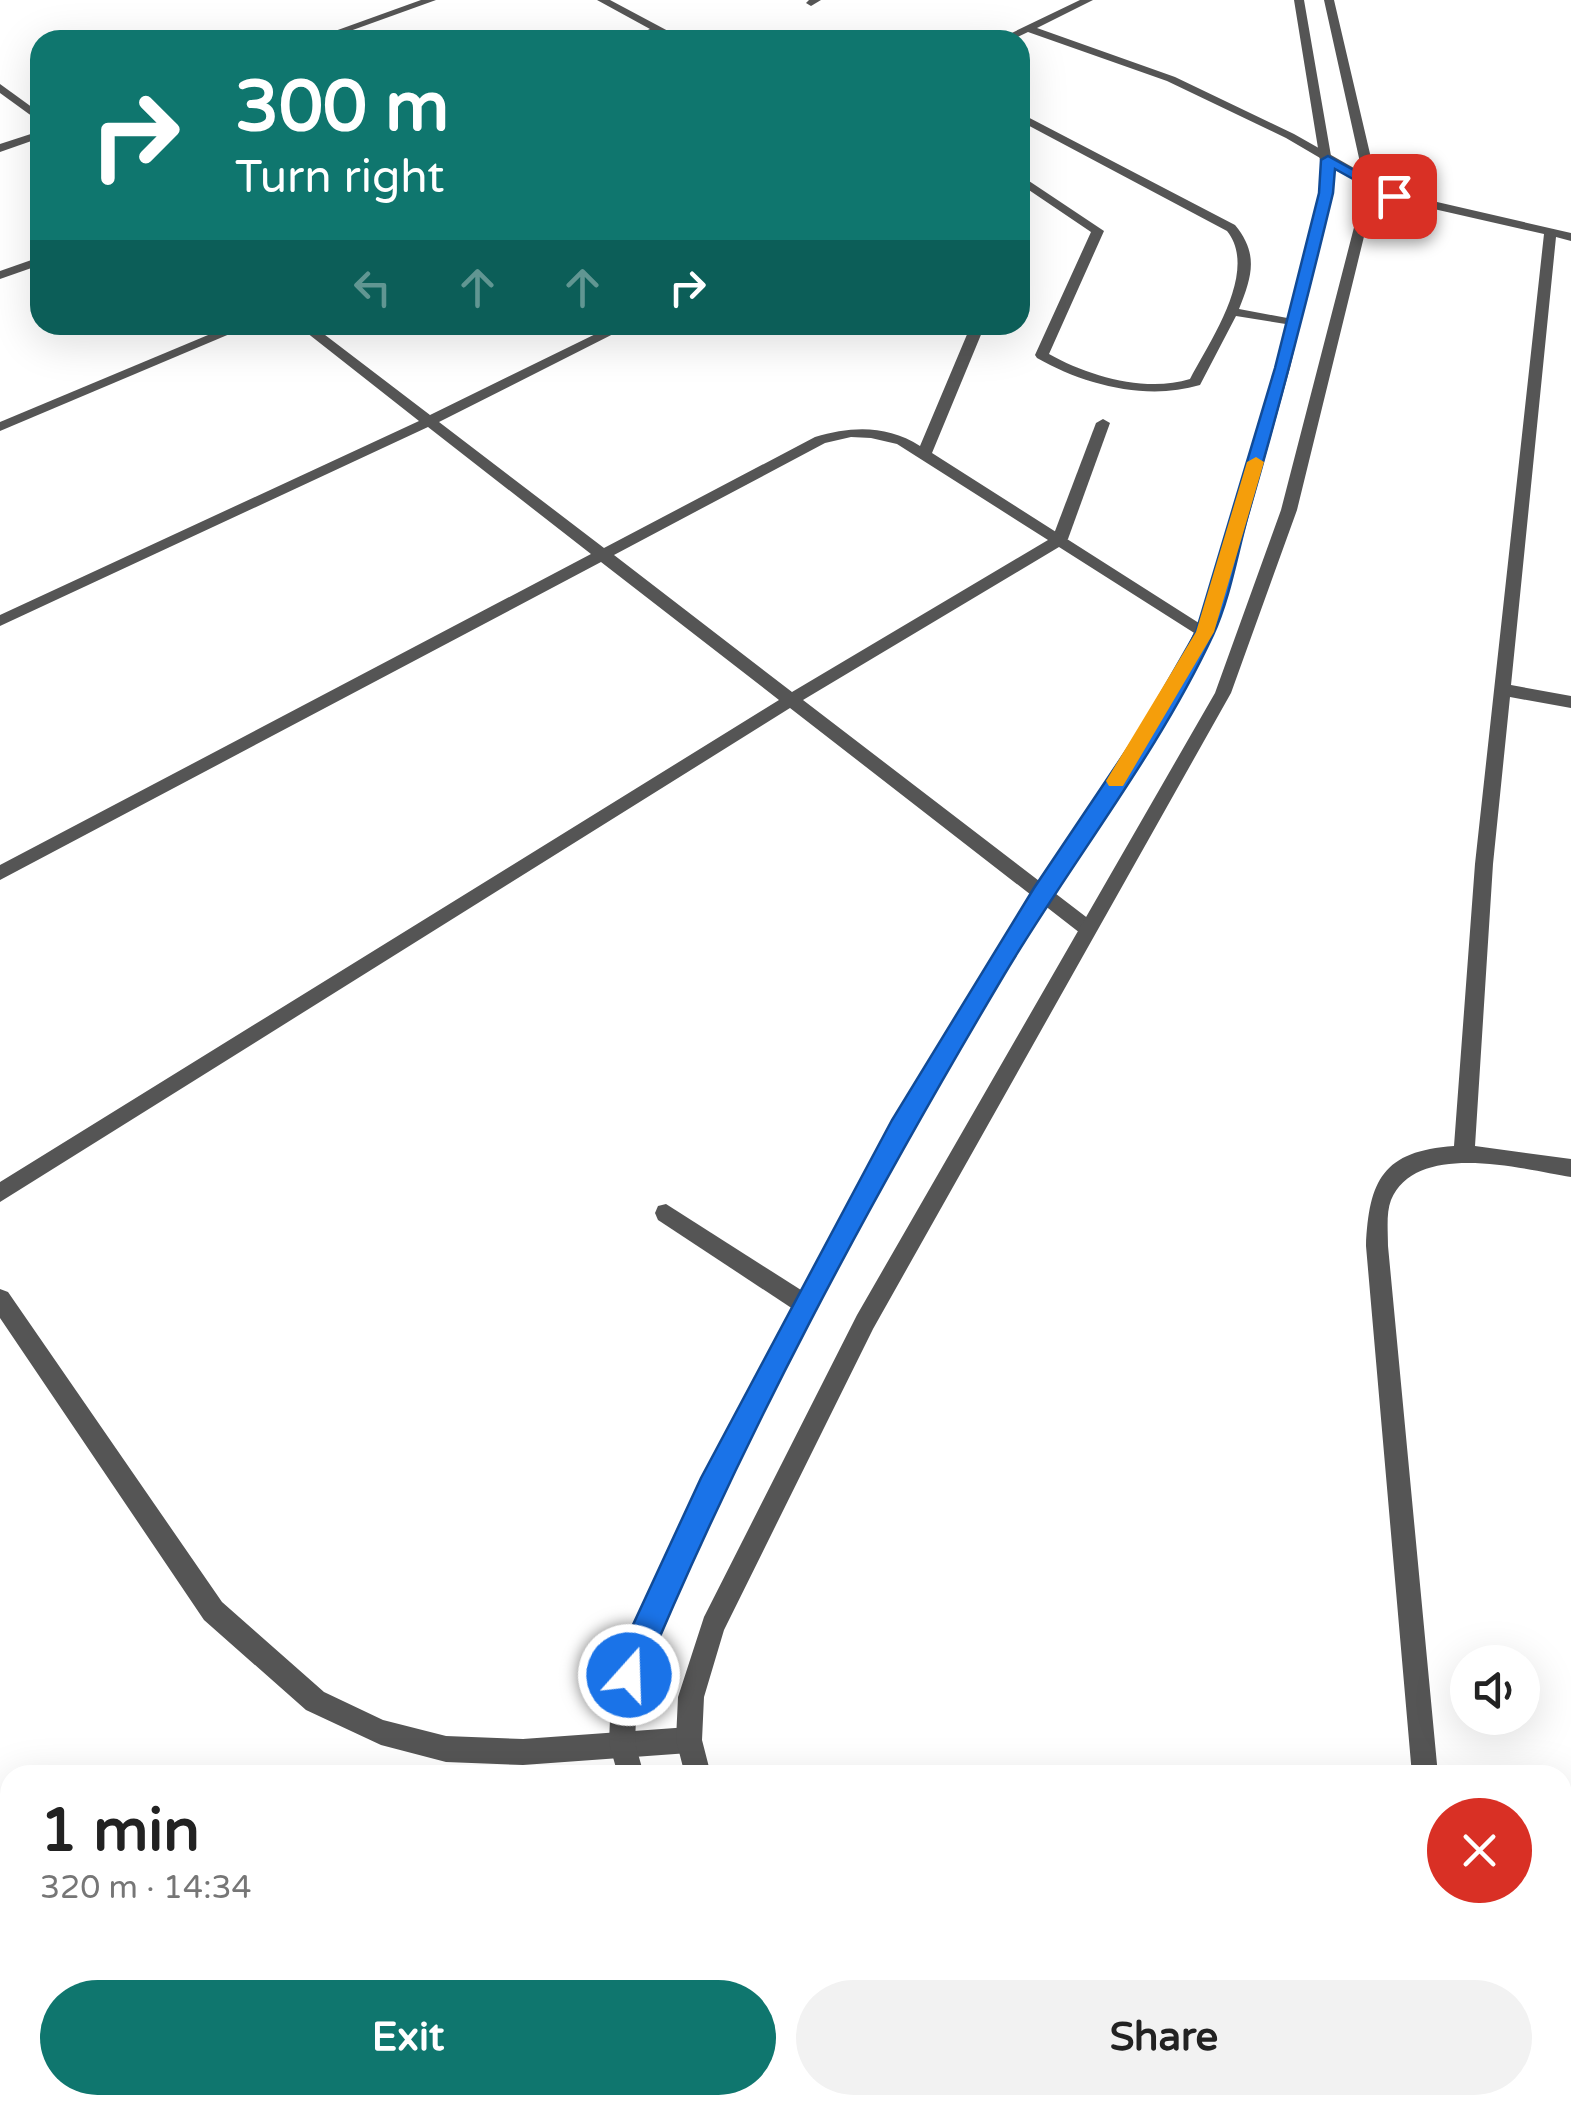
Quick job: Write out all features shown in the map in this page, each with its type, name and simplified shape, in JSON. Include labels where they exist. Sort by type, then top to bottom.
[{"type":"street","points":[[344,30],[432,0]]},
{"type":"street","points":[[602,0],[659,29]]},
{"type":"street","points":[[1031,29],[1088,0]]},
{"type":"street","points":[[628,1765],[622,1743],[624,1695],[634,1655],[711,1488],[804,1304],[901,1127],[1041,894],[1147,734],[1205,632],[1326,193],[1328,160],[1299,0]]},
{"type":"street","points":[[695,1765],[689,1740],[691,1696],[713,1626],[866,1322],[1222,694],[1252,622],[1294,492],[1365,208],[1367,184],[1359,125],[1329,0]]},
{"type":"street","points":[[1031,29],[1171,79],[1367,184],[1417,204],[1571,237]]},
{"type":"street","points":[[0,86],[30,111]]},
{"type":"street","points":[[1030,121],[1231,228],[1244,248],[1231,312],[1195,382],[1164,390],[1060,368],[1042,354],[1098,231],[1030,186]]},
{"type":"street","points":[[0,148],[30,138]]},
{"type":"street","points":[[1464,1153],[1484,864],[1537,326],[1550,232]]},
{"type":"street","points":[[0,275],[30,264]]},
{"type":"street","points":[[1231,312],[1293,324]]},
{"type":"street","points":[[0,427],[220,335]]},
{"type":"street","points":[[317,335],[1087,928]]},
{"type":"street","points":[[0,622],[430,421],[604,335]]},
{"type":"street","points":[[924,455],[974,335]]},
{"type":"street","points":[[0,1193],[791,700],[1060,539],[1103,423]]},
{"type":"street","points":[[0,873],[820,440],[848,431],[876,432],[924,455],[1205,632]]},
{"type":"street","points":[[1504,690],[1571,702]]},
{"type":"street","points":[[1424,1765],[1377,1246],[1380,1198],[1402,1168],[1427,1157],[1464,1153],[1571,1168]]},
{"type":"street","points":[[666,1213],[804,1304]]},
{"type":"street","points":[[0,1299],[213,1611],[315,1701],[381,1732],[446,1749],[523,1752],[689,1740]]},
{"type":"slow traffic","points":[[1116,781],[1180,680],[1205,632],[1256,462]]},
{"type":"route","points":[[629,1675],[634,1655],[711,1488],[804,1304],[901,1127],[1041,894],[1147,734],[1205,632],[1283,368],[1326,193],[1328,160],[1394,196]]}]
